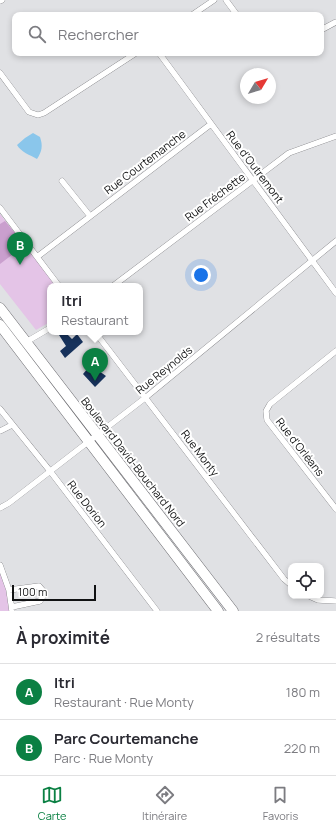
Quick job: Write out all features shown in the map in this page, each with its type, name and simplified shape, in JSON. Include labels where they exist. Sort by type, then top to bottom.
[{"type":"highway","name":"Boulevard David-Bouchard Nord","points":[[0,308],[233,611]]},
{"type":"highway","name":"Boulevard David-Bouchard Nord","points":[[0,325],[218,611]]},
{"type":"street","points":[[196,12],[214,0]]},
{"type":"street","points":[[226,0],[236,12]]},
{"type":"street","points":[[324,28],[336,22]]},
{"type":"street","points":[[0,73],[29,112],[38,115],[44,113],[131,56]]},
{"type":"street","name":"Rue d'Outremont","points":[[161,56],[336,293]]},
{"type":"street","name":"Rue Courtemanche","points":[[37,257],[211,124]]},
{"type":"street","name":"Rue Fréchette","points":[[117,283],[253,181],[289,152],[336,136]]},
{"type":"street","points":[[62,181],[90,216]]},
{"type":"street","points":[[0,208],[58,283]]},
{"type":"street","name":"Rue Reynolds","points":[[0,508],[9,503],[98,436],[336,241]]},
{"type":"street","points":[[26,342],[47,330]]},
{"type":"street","name":"Rue Monty","points":[[97,335],[288,582]]},
{"type":"street","name":"Rue d'Orléans","points":[[336,351],[270,404],[266,411],[267,420],[336,509]]},
{"type":"street","name":"Rue Dorion","points":[[0,409],[157,611]]},
{"type":"street","points":[[0,431],[12,425]]},
{"type":"street","points":[[0,565],[9,590],[12,609],[40,601],[45,593],[39,586],[9,590]]},
{"type":"street","points":[[316,599],[336,601]]},
{"type":"shaded area","points":[[0,214],[55,283],[47,283],[47,324],[36,330],[0,284]]},
{"type":"shaded area","points":[[5,221],[25,245],[0,264],[0,224]]},
{"type":"shaded area","points":[[0,572],[12,607],[12,611],[0,611]]},
{"type":"water","points":[[33,133],[40,137],[42,143],[41,151],[37,159],[23,151],[17,145]]},
{"type":"building","points":[[59,335],[68,335],[72,339],[78,335],[83,342],[65,358],[60,351],[66,346]]},
{"type":"building","points":[[89,367],[106,376],[95,387],[83,374]]},
{"type":"place","name":"Parc Courtemanche","points":[[20,265]]},
{"type":"place","name":"Itri","points":[[95,381]]}]
